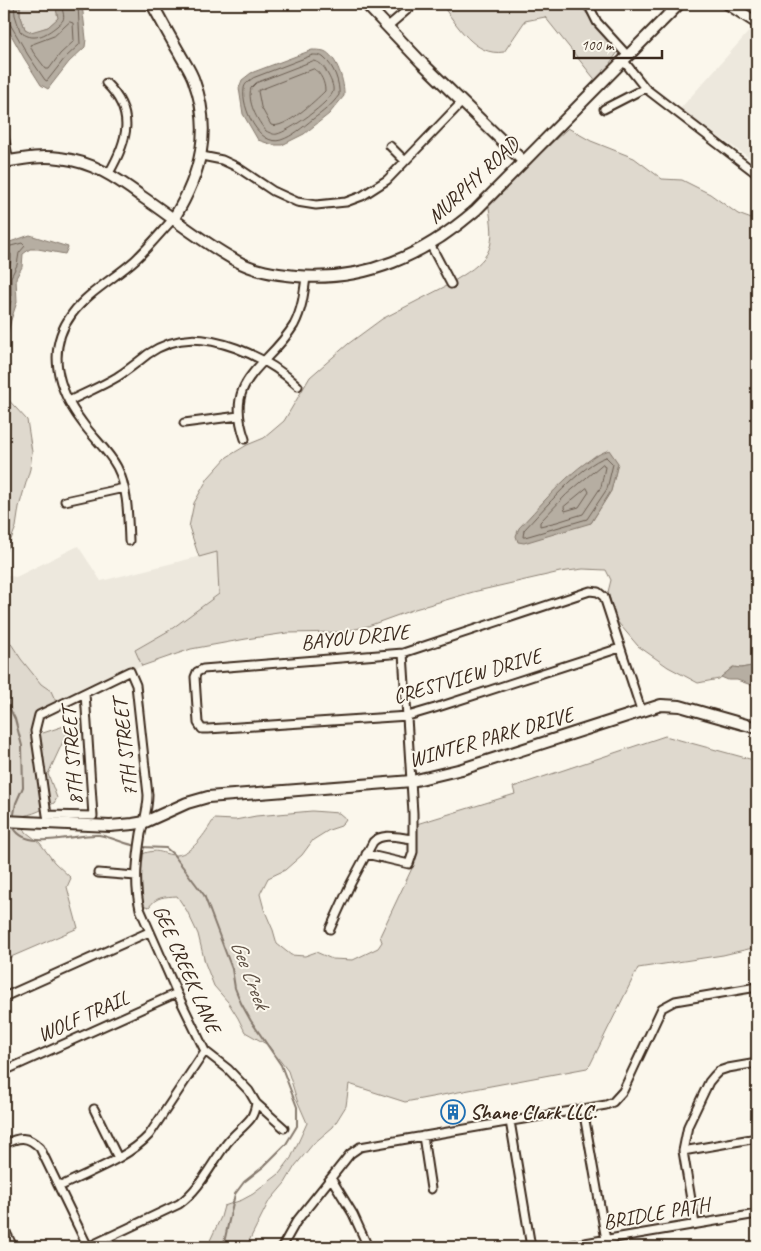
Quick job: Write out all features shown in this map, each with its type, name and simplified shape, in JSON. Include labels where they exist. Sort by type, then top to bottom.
[{"type":"street","points":[[129,542],[124,488],[117,468],[106,450],[81,422],[69,401],[56,362],[56,352],[65,324],[80,304],[135,260],[174,218],[184,201],[202,156],[204,125],[202,106],[194,79],[152,4]]},
{"type":"street","points":[[366,4],[422,63],[523,160]]},
{"type":"street","points":[[387,27],[414,4]]},
{"type":"street","points":[[588,4],[596,22],[625,58],[645,88],[757,174]]},
{"type":"street","name":"MURPHY ROAD","points":[[6,161],[40,156],[60,158],[82,162],[109,173],[208,244],[251,268],[276,274],[306,277],[343,276],[361,273],[403,257],[430,244],[455,228],[476,210],[678,4]]},
{"type":"street","points":[[728,4],[757,23]]},
{"type":"street","points":[[750,4],[757,9]]},
{"type":"street","points":[[106,83],[116,92],[121,103],[125,116],[126,130],[121,152],[109,173]]},
{"type":"street","points":[[604,108],[645,88]]},
{"type":"street","points":[[202,156],[222,160],[237,167],[256,182],[297,202],[316,205],[346,202],[362,196],[387,180],[462,102]]},
{"type":"street","points":[[4,136],[6,161]]},
{"type":"street","points":[[390,146],[405,162]]},
{"type":"street","points":[[430,244],[451,284]]},
{"type":"street","points":[[246,439],[239,416],[242,388],[250,374],[265,360],[294,323],[302,304],[306,277]]},
{"type":"street","points":[[69,401],[116,377],[148,354],[179,340],[190,338],[204,339],[223,344],[265,360],[284,373],[298,386]]},
{"type":"street","points":[[184,423],[239,416]]},
{"type":"street","points":[[65,502],[124,488]]},
{"type":"street","name":"BAYOU DRIVE","points":[[202,729],[198,723],[195,677],[197,672],[203,669],[403,653],[590,591],[598,592],[604,597],[620,648]]},
{"type":"street","points":[[620,648],[641,710]]},
{"type":"street","name":"CRESTVIEW DRIVE","points":[[202,729],[408,716],[620,648]]},
{"type":"street","points":[[366,854],[409,864],[413,852],[412,781],[403,653]]},
{"type":"street","name":"7TH STREET","points":[[85,693],[130,671],[136,685],[148,795],[148,810],[144,822]]},
{"type":"street","name":"8TH STREET","points":[[85,693],[93,816],[48,815],[35,731],[39,715],[85,693]]},
{"type":"street","name":"WINTER PARK DRIVE","points":[[4,821],[110,826],[133,824],[144,822],[208,797],[412,781],[462,769],[661,704],[674,705],[757,728]]},
{"type":"street","name":"GEE CREEK LANE","points":[[144,822],[136,876],[138,902],[149,932],[205,1051],[228,1070],[249,1091],[256,1103],[284,1128]]},
{"type":"street","points":[[330,929],[351,883],[373,842],[384,836],[413,839]]},
{"type":"street","points":[[98,873],[136,876]]},
{"type":"street","points":[[4,997],[149,932]]},
{"type":"street","points":[[282,1247],[296,1222],[350,1154],[360,1147],[606,1105],[623,1091],[662,1008],[675,1000],[757,987]]},
{"type":"street","name":"WOLF TRAIL","points":[[4,1071],[177,993]]},
{"type":"street","points":[[59,1187],[133,1150],[149,1134],[205,1051]]},
{"type":"street","points":[[695,1224],[683,1151],[688,1126],[709,1082],[719,1071],[757,1063]]},
{"type":"street","points":[[4,1144],[15,1139],[25,1138],[34,1142],[40,1148],[88,1247],[179,1204],[190,1196],[230,1139],[251,1119],[256,1103]]},
{"type":"street","points":[[94,1109],[118,1158]]},
{"type":"street","points":[[583,1109],[606,1240]]},
{"type":"street","points":[[510,1121],[531,1247]]},
{"type":"street","points":[[423,1136],[432,1189]]},
{"type":"street","points":[[683,1151],[757,1138]]},
{"type":"street","points":[[331,1178],[353,1214],[368,1247]]},
{"type":"street","name":"BRIDLE PATH","points":[[561,1247],[757,1214]]},
{"type":"street","points":[[4,1228],[13,1247]]},
{"type":"shaded area","points":[[20,4],[55,4],[59,18],[48,27],[31,33],[25,29],[20,14]]},
{"type":"shaded area","points":[[441,4],[579,4],[618,52],[610,63],[613,66],[597,82],[545,17],[525,21],[504,52],[493,52],[475,44],[467,37]]},
{"type":"shaded area","points":[[752,28],[757,31],[757,163],[679,110]]},
{"type":"shaded area","points":[[568,128],[591,141],[634,158],[662,179],[682,180],[710,194],[738,214],[757,221],[757,665],[741,668],[733,667],[719,679],[698,683],[668,667],[638,646],[616,620],[608,592],[611,580],[606,570],[583,569],[560,572],[473,592],[415,609],[368,626],[343,632],[287,633],[246,639],[191,649],[142,666],[135,650],[170,630],[219,594],[217,552],[199,557],[189,527],[194,503],[208,478],[227,457],[247,445],[264,438],[284,421],[310,377],[348,344],[382,319],[448,285],[450,288],[456,285],[454,281],[477,265],[489,249],[491,240],[492,230],[488,202]],"holes":[[[596,455],[618,463],[611,491],[591,523],[520,528],[558,487]]]},
{"type":"shaded area","points":[[4,395],[27,420],[32,452],[30,469],[19,507],[16,527],[4,557]]},
{"type":"shaded area","points":[[78,546],[101,581],[217,552],[219,594],[170,630],[135,650],[142,666],[133,670],[131,667],[49,707],[51,691],[41,684],[21,659],[4,633],[4,575],[16,577]]},
{"type":"shaded area","points":[[4,633],[21,659],[41,684],[51,691],[56,702],[35,714],[43,809],[29,815],[9,817],[4,817]]},
{"type":"shaded area","points":[[64,726],[67,733],[48,774],[57,798],[50,805],[39,729],[43,733]]},
{"type":"shaded area","points":[[665,736],[757,761],[757,947],[723,955],[638,968],[587,1068],[405,1102],[349,1084],[346,1106],[333,1127],[313,1144],[268,1203],[246,1247],[207,1247],[224,1206],[253,1194],[279,1174],[291,1158],[307,1123],[288,1071],[268,1045],[245,1032],[228,1002],[214,986],[205,963],[198,934],[177,896],[158,899],[149,907],[142,905],[140,874],[142,854],[156,851],[180,855],[197,843],[214,819],[235,820],[256,816],[312,811],[339,813],[346,819],[341,826],[329,830],[313,840],[302,855],[285,870],[268,878],[260,894],[277,944],[291,955],[305,956],[316,952],[332,959],[353,960],[378,948],[382,942],[380,936],[414,864],[410,826],[515,794],[513,787]]},
{"type":"shaded area","points":[[4,824],[22,824],[26,832],[40,843],[54,862],[71,878],[67,887],[78,928],[4,960]]},
{"type":"water","points":[[4,4],[20,4],[20,14],[25,29],[31,32],[48,27],[58,18],[55,4],[82,4],[86,39],[85,47],[69,62],[48,89],[41,85],[4,22]]},
{"type":"water","points":[[312,50],[324,51],[333,58],[342,77],[344,96],[329,114],[304,134],[282,145],[273,145],[258,140],[243,114],[239,88],[242,80],[251,73]]},
{"type":"water","points":[[30,235],[68,247],[65,254],[30,249],[23,254],[22,267],[16,278],[17,302],[5,346],[4,383],[4,241],[10,242]]},
{"type":"water","points":[[609,450],[618,463],[611,491],[591,523],[524,543],[518,542],[516,536],[519,528],[550,495],[585,463]]},
{"type":"water","points":[[757,665],[757,687],[721,677],[733,667],[741,668]]},
{"type":"waterway","name":"Gee Creek","points":[[4,657],[8,675],[8,705],[15,719],[22,746],[23,787],[16,803],[14,814]]},
{"type":"waterway","name":"Gee Creek","points":[[14,828],[20,835],[30,839],[53,840],[99,835],[137,846]]},
{"type":"waterway","name":"Gee Creek","points":[[141,847],[166,848],[173,854],[204,895],[232,969],[235,988],[241,1003],[281,1065],[297,1107],[297,1126],[286,1144],[263,1167],[244,1182],[235,1194],[223,1247]]},
{"type":"place","name":"Shane Clark LLC.","points":[[453,1112]]}]
